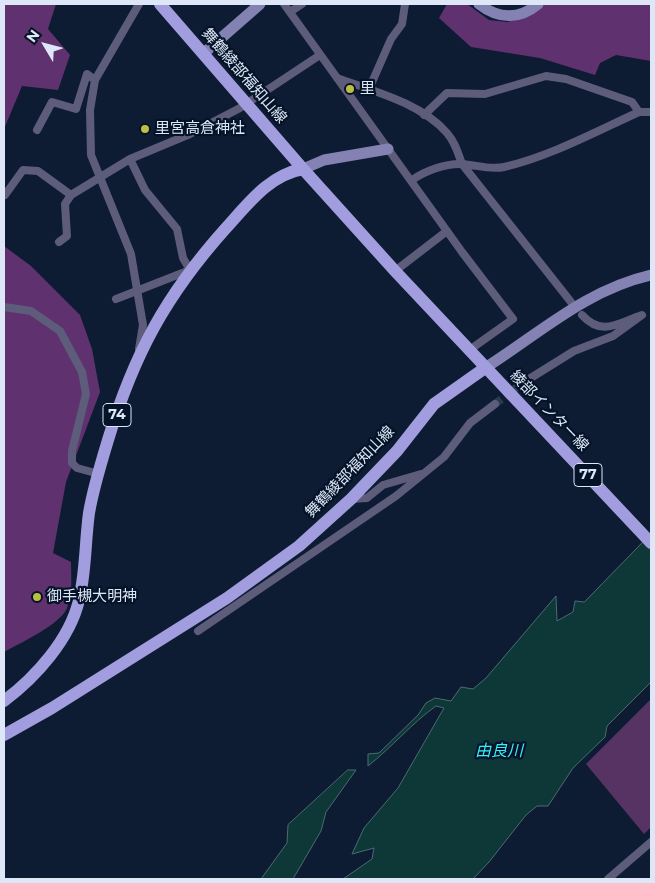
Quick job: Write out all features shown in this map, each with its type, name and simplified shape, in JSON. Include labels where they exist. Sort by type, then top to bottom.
[{"type":"main road","name":"舞鶴綾部福知山線","points":[[4,735],[52,708],[227,598],[299,546],[351,499],[397,451],[434,404],[484,368],[302,170],[204,53],[160,4]]},
{"type":"main road","name":"74","points":[[4,701],[39,668],[66,634],[82,586],[90,511],[108,439],[138,356],[164,307],[190,270],[253,199],[273,180],[290,172],[302,170]]},
{"type":"main road","name":"綾部インター線","points":[[484,368],[651,543]]},
{"type":"street","points":[[138,356],[143,325],[131,254],[91,155],[90,110],[95,80],[139,4]]},
{"type":"street","points":[[204,53],[260,4]]},
{"type":"street","points":[[284,4],[513,319],[475,346]]},
{"type":"street","points":[[290,12],[302,4]]},
{"type":"street","points":[[369,89],[390,39],[402,24],[405,4]]},
{"type":"street","points":[[479,4],[487,10],[501,15],[517,16],[538,4]]},
{"type":"street","points":[[59,242],[67,236],[65,204],[71,195],[130,159],[190,134],[247,104],[320,56]]},
{"type":"street","points":[[37,130],[52,102],[76,109],[87,74],[95,80]]},
{"type":"street","points":[[424,115],[447,93],[485,94],[546,76],[566,79],[632,102],[639,112]]},
{"type":"street","points":[[337,78],[408,105],[446,132],[454,142],[462,164],[571,302]]},
{"type":"street","points":[[412,180],[424,172],[462,164],[471,167],[503,168],[558,148],[639,112],[651,112]]},
{"type":"street","points":[[302,170],[324,160],[388,149]]},
{"type":"street","points":[[116,299],[190,270],[183,258],[177,229],[144,190],[130,159]]},
{"type":"street","points":[[6,195],[23,170],[38,171],[71,195]]},
{"type":"street","points":[[395,271],[447,230]]},
{"type":"street","points":[[484,368],[534,333],[607,288],[651,275]]},
{"type":"street","points":[[4,307],[31,311],[60,332],[82,372],[86,394],[72,451],[72,463],[77,468],[99,474]]},
{"type":"street","points":[[521,384],[574,351],[613,336],[642,315],[603,328],[592,326],[582,315]]},
{"type":"street","points":[[198,631],[396,496],[444,457],[470,423],[495,404]]},
{"type":"street","points":[[351,499],[367,498],[383,486],[424,473]]},
{"type":"street","points":[[608,879],[651,842]]},
{"type":"shaded area","points":[[4,4],[56,4],[48,29],[70,55],[58,90],[22,86],[4,129]]},
{"type":"shaded area","points":[[447,4],[467,4],[489,20],[508,22],[530,15],[544,4],[651,4],[651,61],[616,55],[600,63],[595,75],[540,58],[471,47],[439,18]]},
{"type":"shaded area","points":[[4,246],[31,266],[80,315],[92,349],[100,392],[66,482],[53,553],[71,562],[69,603],[63,614],[56,621],[29,639],[4,652]]},
{"type":"shaded area","points":[[651,699],[651,827],[644,834],[586,764]]},
{"type":"water","name":"由良川","points":[[651,534],[651,682],[607,726],[605,737],[573,768],[548,806],[537,806],[526,815],[473,879],[343,879],[372,859],[374,848],[352,854],[364,828],[398,788],[444,708],[436,706],[368,766],[368,754],[379,753],[418,715],[426,703],[435,698],[451,701],[461,687],[473,689],[486,678],[556,596],[557,621],[573,612],[575,601],[584,602]]},
{"type":"water","points":[[348,770],[356,770],[326,812],[321,831],[293,879],[261,879],[287,843],[288,825]]},
{"type":"tunnel","points":[[495,404],[521,384]]},
{"type":"place","name":"里","points":[[350,89]]},
{"type":"place","name":"里宮高倉神社","points":[[145,129]]},
{"type":"place","name":"御手槻大明神","points":[[37,597]]}]
